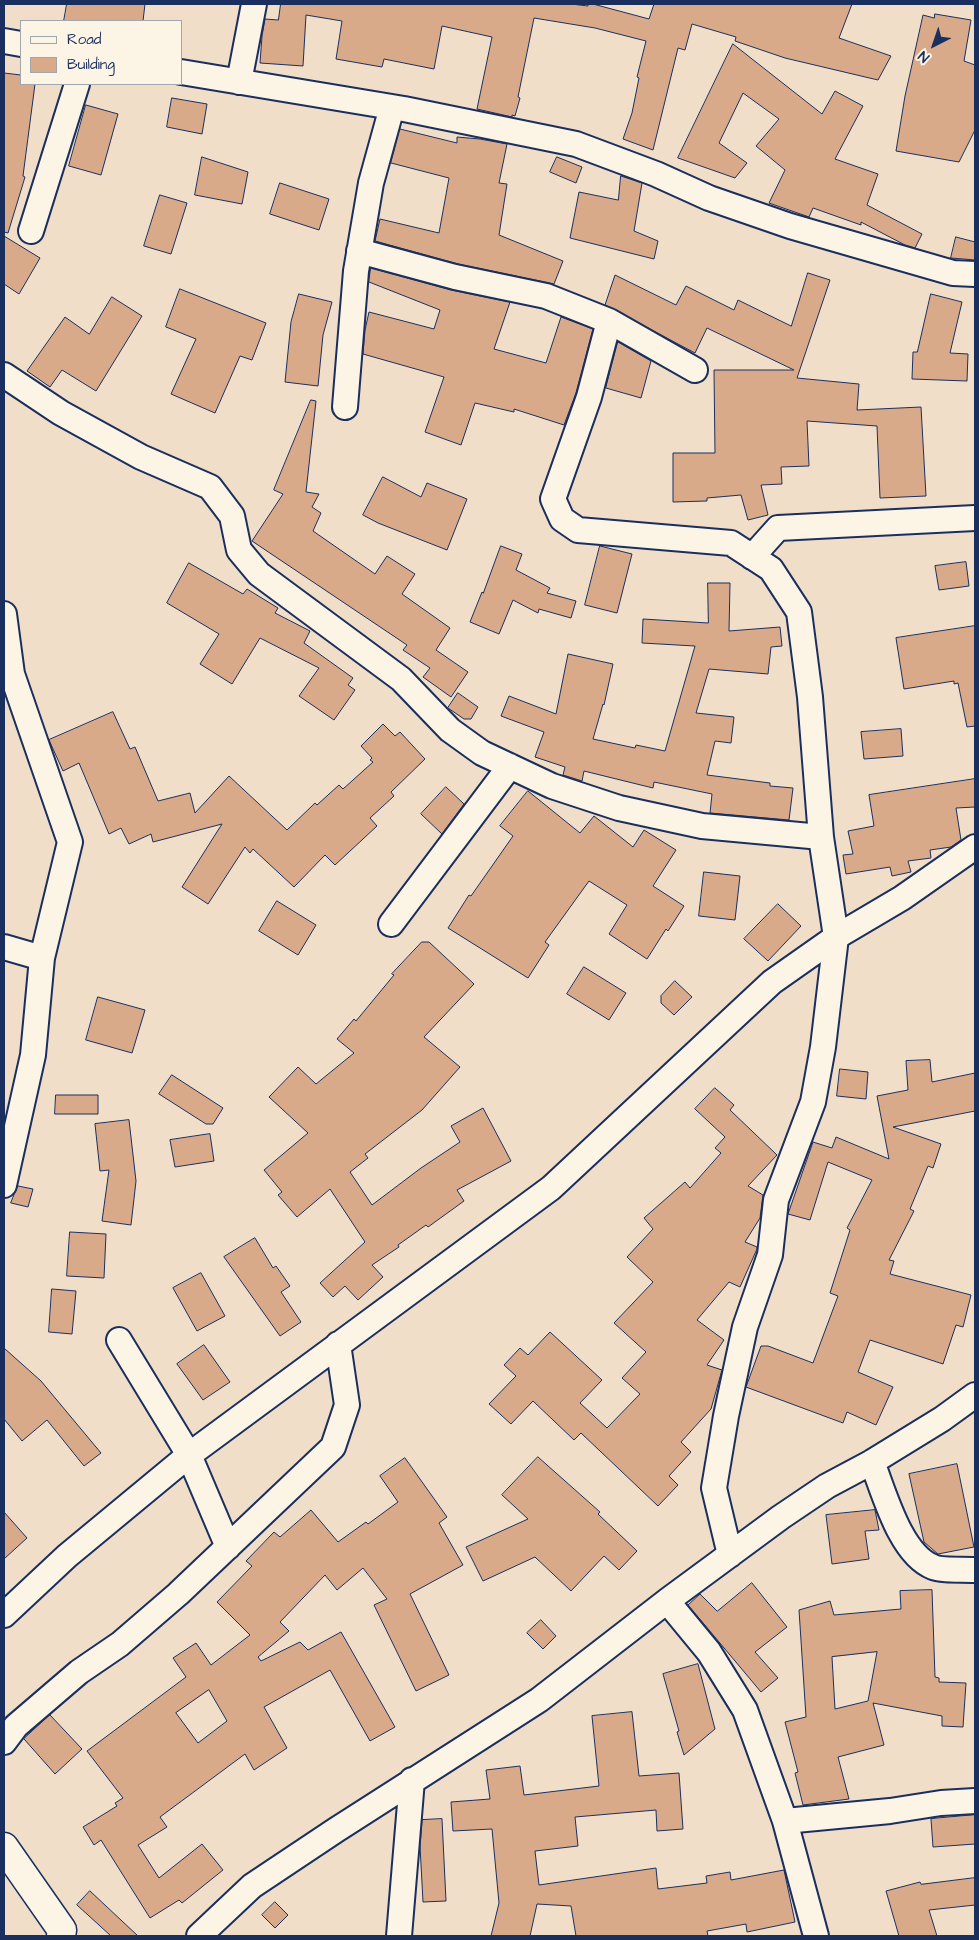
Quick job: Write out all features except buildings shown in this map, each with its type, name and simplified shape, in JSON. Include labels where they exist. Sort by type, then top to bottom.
[{"type":"street","points":[[239,82],[254,4]]},
{"type":"street","points":[[4,41],[20,44]]},
{"type":"street","points":[[182,72],[392,107],[576,144],[656,174],[709,198],[790,226],[953,273],[975,274]]},
{"type":"street","points":[[31,231],[77,85]]},
{"type":"street","points":[[345,407],[356,270],[371,183],[392,107]]},
{"type":"street","points":[[360,251],[455,277],[546,296],[609,321],[695,370]]},
{"type":"street","points":[[609,321],[589,397],[553,499],[562,520],[578,530],[731,543],[771,569],[799,612],[810,697],[822,837],[836,937],[823,1047],[813,1102],[776,1200],[770,1255],[746,1327],[726,1416],[714,1488],[730,1555]]},
{"type":"street","points":[[4,375],[61,412],[141,457],[210,487],[232,516],[239,550],[259,574],[401,679],[450,730],[482,753],[552,786],[619,808],[702,826],[822,837]]},
{"type":"street","points":[[752,557],[778,528],[975,518]]},
{"type":"street","points":[[4,614],[12,674],[62,813],[70,842],[42,958],[34,1055],[4,1185]]},
{"type":"street","points":[[390,924],[510,766]]},
{"type":"street","points":[[4,1615],[66,1556],[189,1455],[551,1188],[772,982],[836,937],[902,898],[975,846]]},
{"type":"street","points":[[4,947],[42,958]]},
{"type":"street","points":[[120,1340],[189,1455],[228,1547]]},
{"type":"street","points":[[4,1742],[16,1726],[80,1672],[120,1644],[178,1594],[333,1447],[347,1405],[338,1344]]},
{"type":"street","points":[[200,1936],[252,1886],[412,1780],[539,1700],[667,1601],[827,1486],[872,1462],[975,1395]]},
{"type":"street","points":[[872,1462],[901,1536],[913,1554],[933,1567],[975,1570]]},
{"type":"street","points":[[667,1601],[709,1652],[745,1710],[785,1821],[816,1936]]},
{"type":"street","points":[[399,1936],[412,1780]]},
{"type":"street","points":[[785,1821],[890,1811],[941,1803],[975,1801]]},
{"type":"street","points":[[4,1847],[66,1934]]}]
